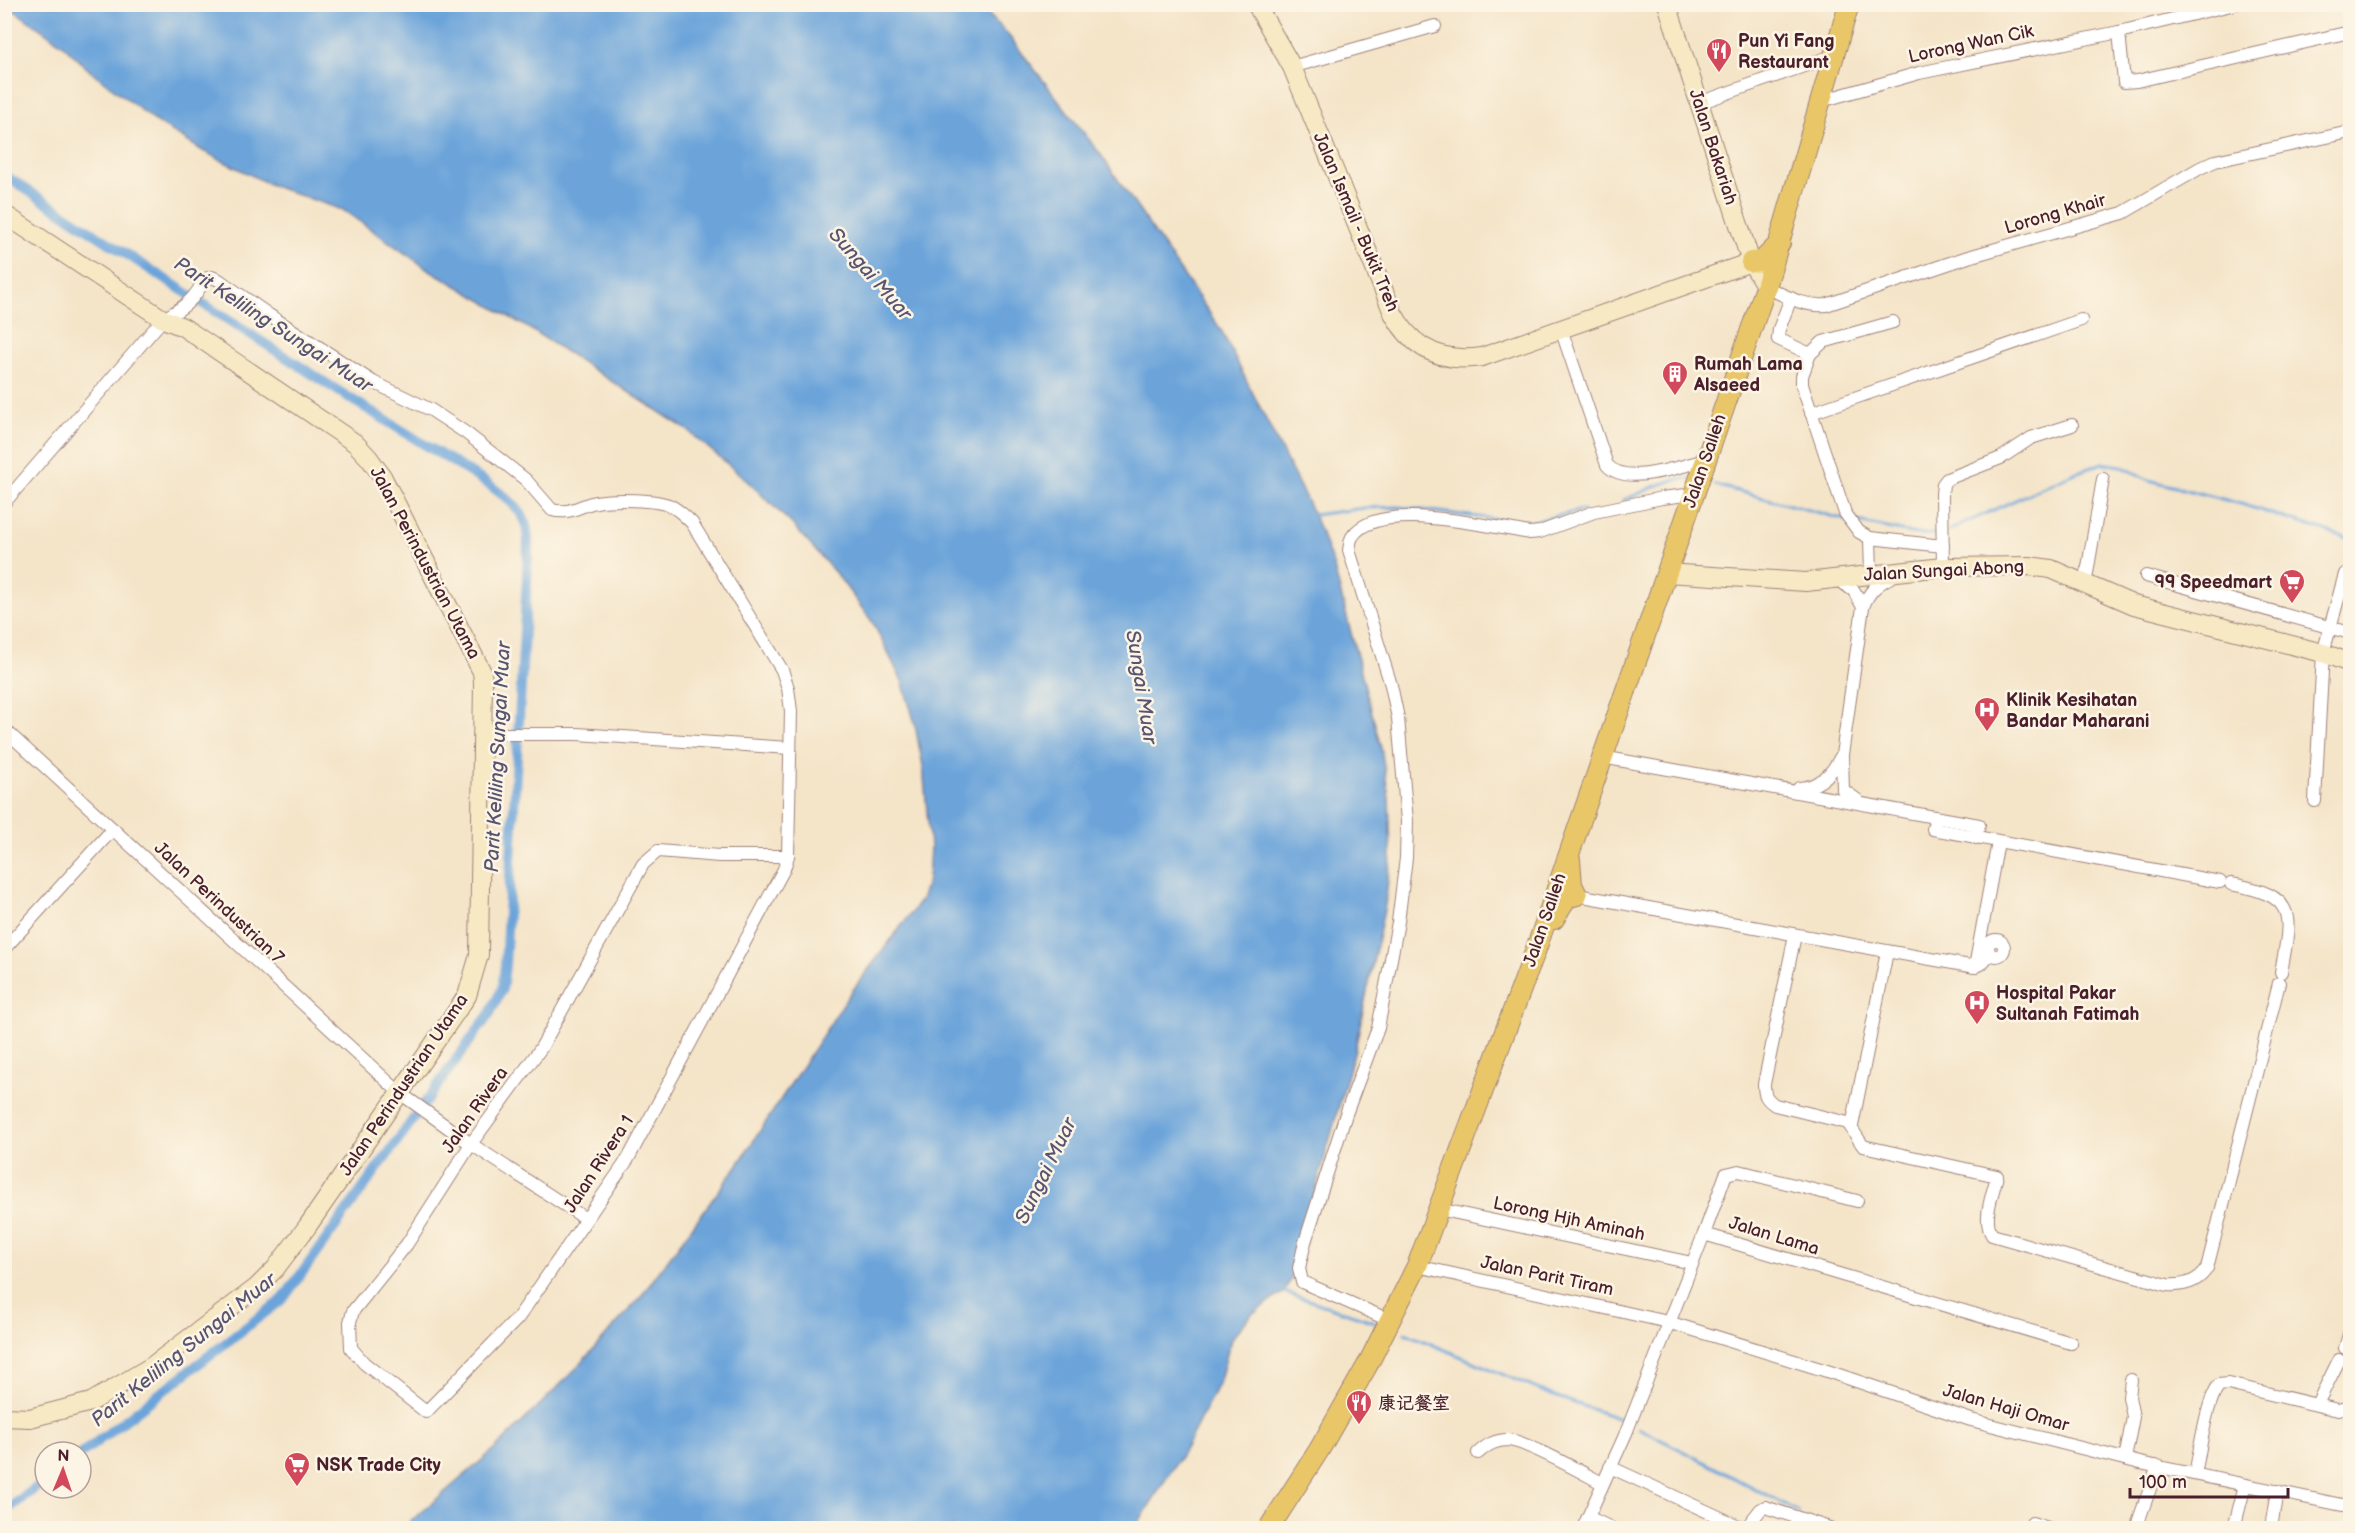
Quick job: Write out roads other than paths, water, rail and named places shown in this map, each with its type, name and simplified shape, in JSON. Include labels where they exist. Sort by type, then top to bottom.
[{"type":"main road","points":[[1751,262],[1762,261],[1780,243],[1849,4]]},
{"type":"main road","name":"Jalan Salleh","points":[[1271,1527],[1368,1364],[1417,1266],[1538,942],[1780,243]]},
{"type":"main road","points":[[1538,942],[1567,898],[1577,895],[1571,884],[1569,851]]},
{"type":"street","name":"Jalan Ismail - Bukit Treh","points":[[1256,4],[1292,67],[1393,313],[1414,342],[1440,356],[1466,360],[1482,357],[1751,262]]},
{"type":"street","name":"Jalan Bakariah","points":[[1667,4],[1751,262],[1766,287]]},
{"type":"street","name":"Lorong Wan Cik","points":[[1821,101],[1919,73],[2119,32],[2235,4]]},
{"type":"street","points":[[1292,67],[1435,26]]},
{"type":"street","points":[[2119,32],[2124,82],[2137,81],[2350,32]]},
{"type":"street","points":[[1699,103],[1835,55]]},
{"type":"street","name":"Lorong Khair","points":[[1766,287],[1803,304],[1826,305],[1968,257],[2123,213],[2200,168],[2215,162],[2350,132]]},
{"type":"street","name":"Jalan Perindustrian Utama","points":[[4,214],[163,319],[193,334],[355,443],[382,476],[482,672],[479,955],[467,996],[406,1097],[275,1269],[256,1288],[152,1366],[91,1402],[30,1418],[4,1418]]},
{"type":"street","points":[[4,503],[163,319],[188,304],[198,292],[204,279],[212,277],[219,280],[373,382],[431,410],[466,433],[526,480],[552,510],[571,511],[599,502],[655,502],[664,503],[680,511],[692,523],[782,670],[788,688],[791,711],[788,856]]},
{"type":"street","points":[[1791,298],[1779,329],[1778,339],[1810,354]]},
{"type":"street","points":[[1811,413],[2081,320]]},
{"type":"street","points":[[1893,322],[1823,342],[1810,354],[1801,380],[1845,513],[1853,527],[1870,538],[1943,546]]},
{"type":"street","points":[[1561,329],[1607,465],[1612,471],[1634,476],[1706,460]]},
{"type":"street","points":[[1943,567],[1942,494],[1943,484],[1947,479],[2001,459],[2031,438],[2072,426]]},
{"type":"street","points":[[2085,585],[2103,479]]},
{"type":"street","points":[[1389,1320],[1302,1282],[1299,1273],[1305,1242],[1339,1136],[1378,1028],[1394,943],[1406,858],[1407,821],[1398,718],[1391,685],[1349,550],[1352,537],[1368,524],[1384,518],[1423,516],[1530,533],[1540,532],[1594,512],[1694,494]]},
{"type":"street","points":[[1870,538],[1871,573]]},
{"type":"street","name":"Jalan Sungai Abong","points":[[1666,573],[1790,581],[1943,567],[2029,566],[2052,569],[2134,605],[2323,653],[2350,663]]},
{"type":"street","points":[[1863,607],[1871,590],[1904,570]]},
{"type":"street","points":[[2315,801],[2323,653],[2345,574]]},
{"type":"street","points":[[2146,576],[2350,633]]},
{"type":"street","points":[[1833,578],[1849,586],[1863,607]]},
{"type":"street","name":"Jalan Sungai Abong","points":[[1863,607],[1842,755],[1843,790],[1847,795],[1863,804]]},
{"type":"street","name":"Jalan Perindustrian 7","points":[[4,729],[406,1097],[471,1144],[586,1219]]},
{"type":"street","points":[[482,734],[577,734],[790,748]]},
{"type":"street","points":[[1785,789],[1803,788],[1825,779],[1833,772],[1842,755]]},
{"type":"street","points":[[1602,757],[1863,804],[1935,823],[1979,825],[1976,838],[2253,888],[2272,895],[2284,908],[2288,931],[2280,977],[2207,1268],[2202,1275],[2187,1284],[2167,1285],[1992,1235],[1988,1220],[1997,1176],[1863,1146],[1854,1134],[1852,1126],[1887,952]]},
{"type":"street","points":[[4,949],[113,829]]},
{"type":"street","points":[[1577,895],[1975,967],[1986,947],[1998,842]]},
{"type":"street","name":"Jalan Rivera","points":[[382,1375],[364,1363],[351,1348],[350,1322],[353,1311],[407,1244],[471,1144],[542,1048],[643,864],[658,851],[719,856],[788,856]]},
{"type":"street","name":"Jalan Rivera 1","points":[[382,1375],[426,1412],[518,1318],[628,1159],[784,869],[788,856]]},
{"type":"street","points":[[1795,935],[1764,1084],[1764,1094],[1767,1100],[1775,1105],[1844,1121],[1852,1126]]},
{"type":"street","points":[[1704,1234],[1726,1174],[1731,1171],[1739,1171],[1857,1201]]},
{"type":"street","name":"Lorong Hjh Aminah","points":[[1438,1209],[1692,1263]]},
{"type":"street","name":"Jalan Lama","points":[[1586,1523],[1626,1433],[1704,1234],[2071,1343]]},
{"type":"street","name":"Jalan Parit Tiram","points":[[1417,1266],[1668,1322]]},
{"type":"street","name":"Jalan Haji Omar","points":[[1668,1322],[1827,1371],[1971,1420],[2125,1459],[2342,1505]]},
{"type":"street","points":[[2345,1348],[2350,1331]]},
{"type":"street","points":[[2317,1404],[2340,1360]]},
{"type":"street","points":[[2125,1459],[2133,1417],[2129,1397],[2131,1380]]},
{"type":"street","points":[[2195,1474],[2210,1405],[2214,1391],[2219,1385],[2228,1384],[2338,1410],[2350,1407]]},
{"type":"street","points":[[1478,1453],[1489,1444],[1499,1441],[1517,1442],[1602,1483]]},
{"type":"street","points":[[2136,1528],[2157,1466]]},
{"type":"street","points":[[1610,1467],[1744,1528],[1766,1507],[1829,1528]]},
{"type":"street","points":[[2234,1528],[2245,1485]]},
{"type":"street","points":[[2271,1528],[2277,1491]]},
{"type":"street","points":[[1586,1523],[1611,1528]]},
{"type":"street","points":[[2032,1523],[2048,1528]]},
{"type":"water","name":"Sungai Muar","points":[[6,5],[979,5],[1005,31],[1101,155],[1221,330],[1314,515],[1333,564],[1381,748],[1389,797],[1391,856],[1385,905],[1355,1049],[1291,1278],[1284,1292],[1252,1314],[1231,1339],[1220,1380],[1185,1449],[1135,1528],[403,1528],[496,1448],[572,1373],[639,1299],[737,1166],[849,995],[921,900],[928,880],[930,847],[923,766],[914,720],[902,681],[873,623],[838,576],[792,524],[744,478],[686,429],[535,332],[425,267],[343,210],[273,186],[203,151],[155,121],[88,69],[62,44]]},
{"type":"waterway","name":"Parit Keliling Sungai Muar","points":[[4,175],[332,387],[485,482],[521,513],[525,522],[528,545],[502,989],[490,1013],[283,1299],[93,1445]]},
{"type":"waterway","points":[[1948,531],[2072,474],[2103,463],[2121,466],[2149,480],[2241,504],[2350,539]]},
{"type":"waterway","points":[[1624,500],[1674,480],[1691,479]]},
{"type":"waterway","points":[[1715,485],[1846,520]]},
{"type":"waterway","points":[[1314,515],[1364,508],[1398,507],[1527,523],[1583,510]]},
{"type":"waterway","points":[[1858,522],[1916,534],[1936,534]]},
{"type":"waterway","points":[[1284,1292],[1375,1322]]},
{"type":"waterway","points":[[1405,1333],[1549,1394],[1623,1420]]},
{"type":"waterway","points":[[1639,1428],[1799,1512]]},
{"type":"waterway","name":"Parit Keliling Sungai Muar","points":[[4,1512],[33,1490]]},
{"type":"waterway","points":[[1831,1524],[1843,1528]]},
{"type":"place","name":"Pun Yi Fang Restaurant","points":[[1719,74]]},
{"type":"place","name":"Rumah Lama Alsaeed","points":[[1675,397]]},
{"type":"place","name":"99 Speedmart","points":[[2292,605]]},
{"type":"place","name":"Klinik Kesihatan Bandar Maharani","points":[[1987,733]]},
{"type":"place","name":"Hospital Pakar Sultanah Fatimah","points":[[1977,1026]]},
{"type":"place","name":"康记餐室","points":[[1359,1426]]},
{"type":"place","name":"NSK Trade City","points":[[297,1488]]}]
